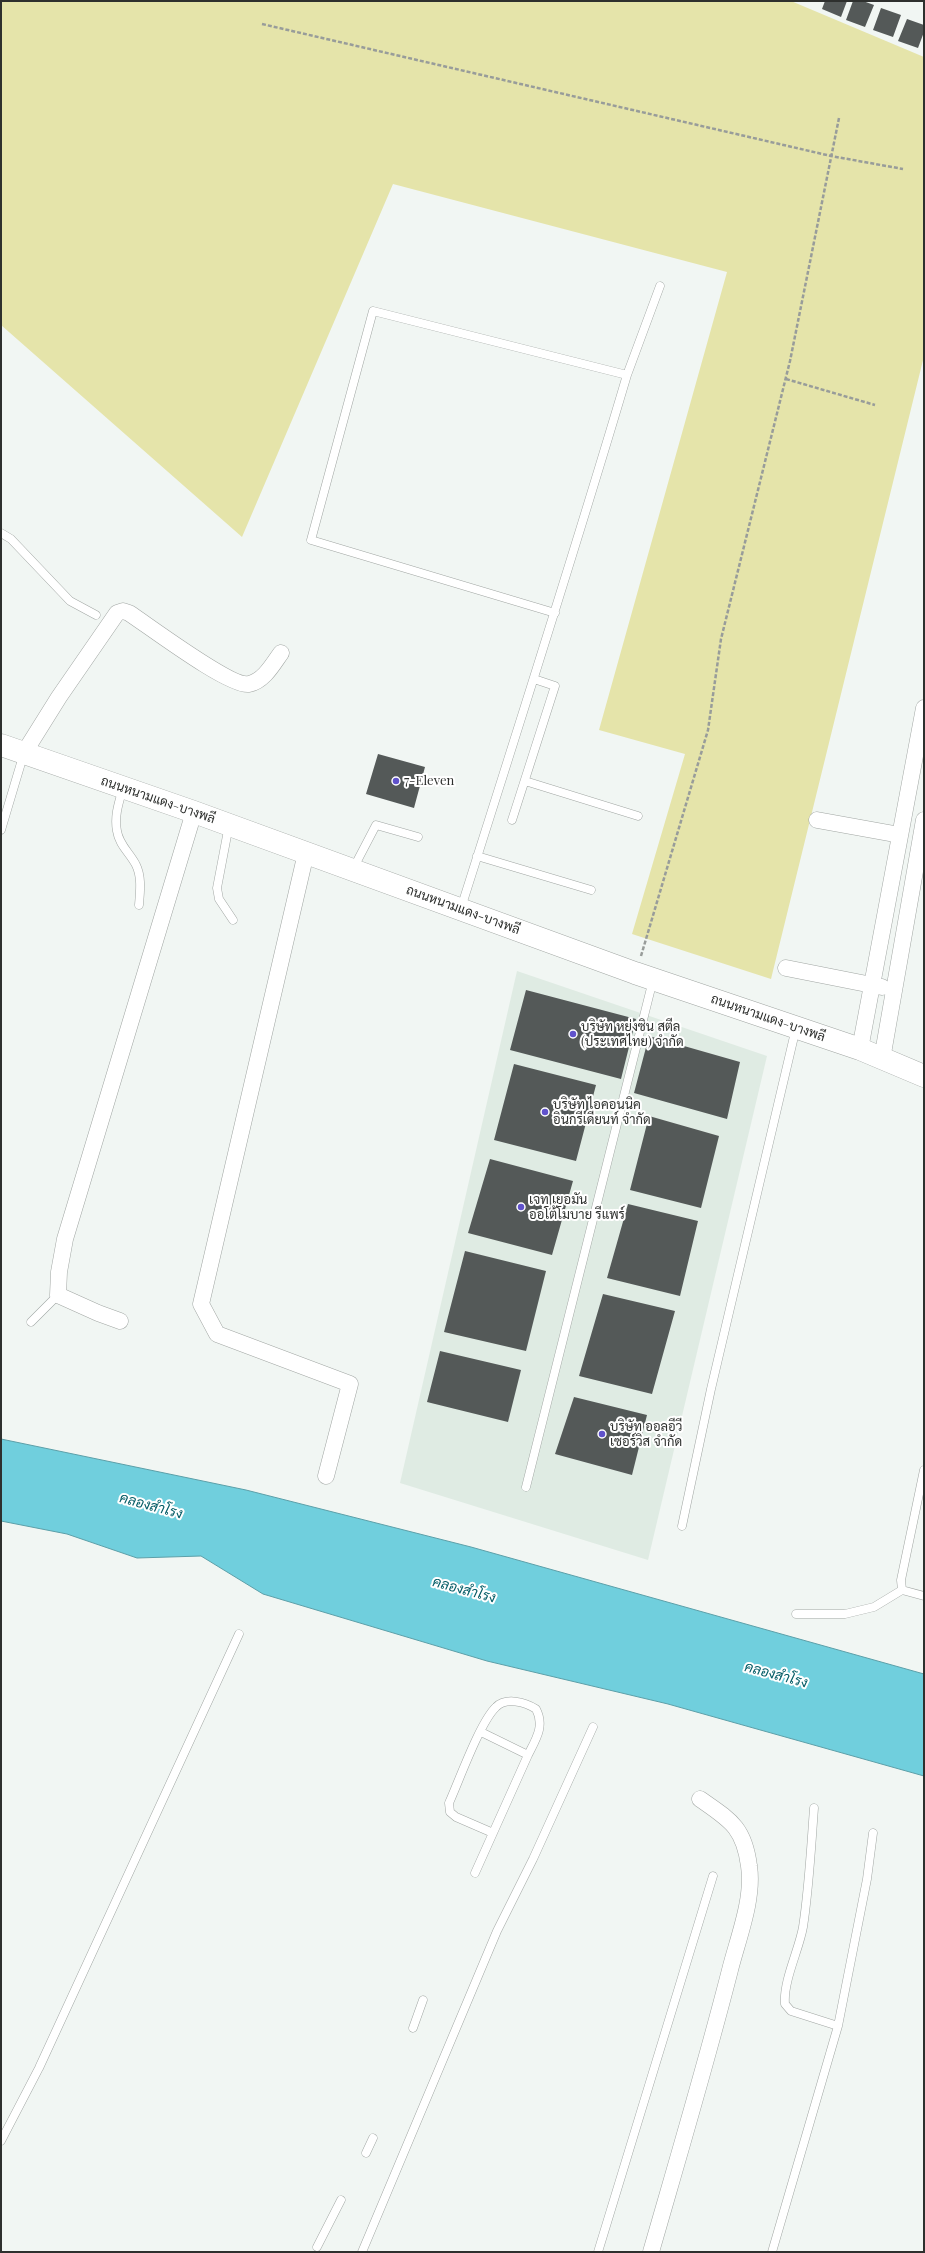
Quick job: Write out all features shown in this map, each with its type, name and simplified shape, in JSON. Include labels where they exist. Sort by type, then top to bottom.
[{"type":"main road","name":"ถนนหนามแดง-บางพลี","points":[[1,745],[194,812],[644,976],[860,1049],[924,1076]]},
{"type":"street","points":[[24,753],[59,697],[117,612],[123,611],[129,613],[220,674],[237,683],[248,684],[256,682],[264,676],[281,652]]},
{"type":"street","points":[[860,1049],[924,708]]},
{"type":"street","points":[[120,1321],[58,1295],[59,1272],[65,1240],[194,812]]},
{"type":"street","points":[[817,820],[900,835]]},
{"type":"street","points":[[882,1059],[924,820]]},
{"type":"street","points":[[306,853],[201,1304],[217,1334],[350,1384],[326,1476]]},
{"type":"street","points":[[786,968],[895,989]]},
{"type":"street","points":[[651,2252],[724,1994],[746,1908],[750,1885],[750,1867],[739,1829],[700,1799]]},
{"type":"lane","points":[[461,909],[555,613],[627,375],[660,286]]},
{"type":"lane","points":[[555,613],[311,540],[372,311],[627,375]]},
{"type":"lane","points":[[1,533],[11,539],[70,601],[96,615]]},
{"type":"lane","points":[[512,820],[555,686],[534,679]]},
{"type":"lane","points":[[1,830],[24,753]]},
{"type":"lane","points":[[525,780],[638,816]]},
{"type":"lane","points":[[123,788],[116,816],[116,830],[120,841],[138,870],[140,905]]},
{"type":"lane","points":[[229,825],[217,888],[219,899],[233,920]]},
{"type":"lane","points":[[352,870],[376,825],[418,837]]},
{"type":"lane","points":[[478,856],[591,890]]},
{"type":"lane","points":[[526,1487],[644,976]]},
{"type":"lane","points":[[682,1526],[711,1388],[796,1028]]},
{"type":"lane","points":[[31,1322],[58,1295]]},
{"type":"lane","points":[[902,1590],[901,1580],[924,1470]]},
{"type":"lane","points":[[796,1614],[845,1614],[874,1607],[902,1590],[924,1596]]},
{"type":"lane","points":[[1,2141],[39,2068],[239,1634]]},
{"type":"lane","points":[[475,1873],[493,1833],[528,1755],[540,1725],[540,1716],[536,1709],[528,1704],[516,1702],[504,1703],[496,1707],[481,1732],[449,1803],[450,1812],[456,1817],[493,1833]]},
{"type":"lane","points":[[362,2252],[498,1931],[533,1859],[593,1727]]},
{"type":"lane","points":[[481,1732],[528,1755]]},
{"type":"lane","points":[[814,1808],[807,1900],[802,1929],[785,1999],[787,2007],[791,2011],[838,2026]]},
{"type":"lane","points":[[772,2252],[838,2026],[867,1879],[873,1833]]},
{"type":"lane","points":[[598,2252],[713,1876]]},
{"type":"lane","points":[[413,2028],[424,2000]]},
{"type":"lane","points":[[366,2153],[373,2138]]},
{"type":"lane","points":[[316,2247],[341,2200]]},
{"type":"path","points":[[262,24],[831,156],[903,169]]},
{"type":"path","points":[[644,976],[708,730],[721,639],[786,379],[839,118]]},
{"type":"path","points":[[786,379],[875,405]]},
{"type":"shaded area","points":[[1,1],[791,1],[924,57],[924,356],[771,979],[632,934],[685,754],[599,730],[727,272],[393,184],[242,537],[1,325]]},
{"type":"shaded area","points":[[517,971],[767,1056],[648,1560],[400,1483]]},
{"type":"water","name":"คลองสำโรง","points":[[1,1439],[246,1490],[471,1547],[924,1674],[924,1776],[668,1704],[487,1661],[263,1594],[201,1556],[137,1558],[67,1534],[1,1521]]},
{"type":"building","points":[[825,1],[847,1],[841,17],[822,9]]},
{"type":"building","points":[[853,1],[863,1],[874,5],[865,27],[846,20]]},
{"type":"building","points":[[881,8],[901,15],[893,37],[873,30]]},
{"type":"building","points":[[907,19],[924,25],[924,32],[918,48],[898,41]]},
{"type":"building","name":"7-Eleven","points":[[378,754],[425,767],[414,808],[366,794]]},
{"type":"building","name":"บริษัท หย่งซิน สตีล (ประเทศไทย) จํากัด","points":[[526,990],[636,1019],[621,1079],[510,1050]]},
{"type":"building","points":[[649,1036],[740,1062],[727,1119],[634,1093]]},
{"type":"building","name":"บริษัท ไอคอนนิค อินกรีเดียนท์ จำกัด","points":[[514,1064],[596,1085],[576,1161],[494,1140]]},
{"type":"building","points":[[649,1116],[719,1136],[701,1208],[630,1190]]},
{"type":"building","name":"เจท เยอมัน ออโต้โมบาย รีแพร์","points":[[490,1159],[573,1181],[552,1255],[468,1233]]},
{"type":"building","points":[[628,1204],[698,1221],[680,1296],[607,1278]]},
{"type":"building","points":[[465,1251],[546,1271],[526,1351],[444,1332]]},
{"type":"building","points":[[603,1294],[675,1311],[652,1394],[579,1376]]},
{"type":"building","points":[[440,1351],[521,1370],[508,1422],[427,1402]]},
{"type":"building","name":"บริษัท ออลอีวี เซอร์วิส จำกัด","points":[[574,1397],[647,1415],[632,1475],[555,1454]]},
{"type":"place","name":"7-Eleven","points":[[396,781]]},
{"type":"place","name":"บริษัท หย่งซิน สตีล (ประเทศไทย) จํากัด","points":[[573,1034]]},
{"type":"place","name":"บริษัท ไอคอนนิค อินกรีเดียนท์ จำกัด","points":[[545,1112]]},
{"type":"place","name":"เจท เยอมัน ออโต้โมบาย รีแพร์","points":[[521,1207]]},
{"type":"place","name":"บริษัท ออลอีวี เซอร์วิส จำกัด","points":[[602,1434]]}]
